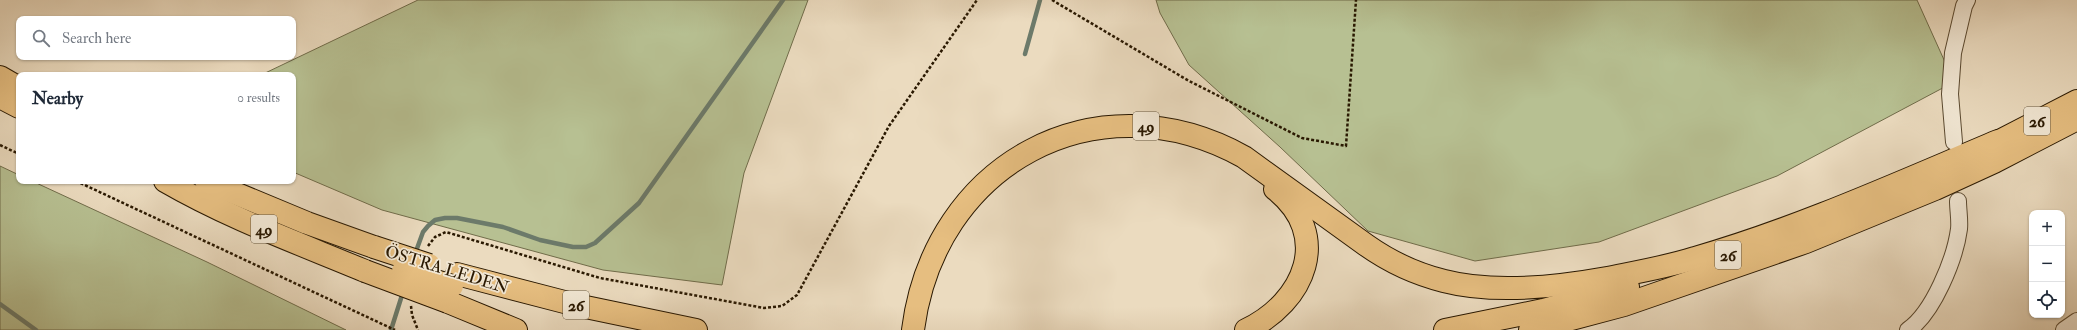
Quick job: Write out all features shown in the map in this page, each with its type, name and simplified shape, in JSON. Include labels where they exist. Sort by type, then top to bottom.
[{"type":"highway","points":[[0,77],[16,86]]},
{"type":"highway","points":[[0,97],[16,105]]},
{"type":"highway","name":"26","points":[[1445,330],[1543,310],[1672,274],[1769,242],[1936,174],[2077,100]]},
{"type":"highway","name":"26","points":[[1530,330],[1624,305],[1785,250],[1859,222],[1994,162],[2077,119]]},
{"type":"highway","name":"49","points":[[913,330],[920,290],[932,257],[948,227],[968,200],[997,172],[1023,154],[1051,140],[1090,130],[1113,126],[1142,126],[1170,129],[1196,135],[1222,144],[1250,161],[1386,259],[1412,271],[1446,282],[1518,288],[1560,286],[1695,259],[1818,216],[1998,141]]},
{"type":"highway","name":"49","points":[[922,330],[930,289],[949,243],[962,222],[991,189],[1022,165],[1055,149],[1081,140],[1134,134],[1164,137],[1190,143],[1218,154],[1262,180],[1278,192],[1294,210],[1303,226],[1306,245],[1302,276],[1295,290],[1284,305],[1268,318],[1246,330]]},
{"type":"highway","name":"ÖSTRA LEDEN","points":[[173,184],[275,225],[452,287],[576,305],[696,330]]},
{"type":"highway","name":"ÖSTRA LEDEN","points":[[213,184],[307,223],[369,259]]},
{"type":"highway","points":[[452,287],[516,330]]},
{"type":"highway","name":"26","points":[[452,287],[526,307],[622,330]]},
{"type":"highway","name":"26","points":[[1496,330],[1665,290]]},
{"type":"street","points":[[1954,142],[1950,94],[1953,53],[1964,6],[1967,0]]},
{"type":"street","points":[[1908,330],[1916,325],[1945,277],[1954,252],[1959,228],[1958,201]]},
{"type":"street","points":[[2064,330],[2077,321]]},
{"type":"path","points":[[428,246],[435,237],[446,232],[600,278],[764,308],[782,306],[797,295],[889,126],[977,0]]},
{"type":"path","points":[[1052,0],[1189,81],[1302,138],[1346,146],[1356,0]]},
{"type":"path","points":[[0,145],[16,153]]},
{"type":"path","points":[[82,184],[395,330]]},
{"type":"path","points":[[411,300],[412,315],[418,330]]},
{"type":"green space","points":[[418,0],[808,0],[744,173],[722,285],[603,270],[382,210],[296,173],[296,72],[267,72],[292,60],[296,60],[296,58]]},
{"type":"green space","points":[[1156,0],[1917,0],[1954,82],[1777,176],[1599,242],[1475,261],[1368,231],[1280,147],[1189,65],[1160,13]]},
{"type":"green space","points":[[0,166],[16,174],[16,184],[38,184],[207,262],[346,330],[0,330]]},
{"type":"waterway","points":[[415,254],[423,232],[435,220],[445,218],[457,218],[503,227],[540,240],[573,247],[586,247],[595,243],[639,203],[783,0]]},
{"type":"waterway","points":[[1025,54],[1040,0]]},
{"type":"waterway","points":[[391,330],[403,292]]},
{"type":"waterway","points":[[0,304],[36,330]]}]
